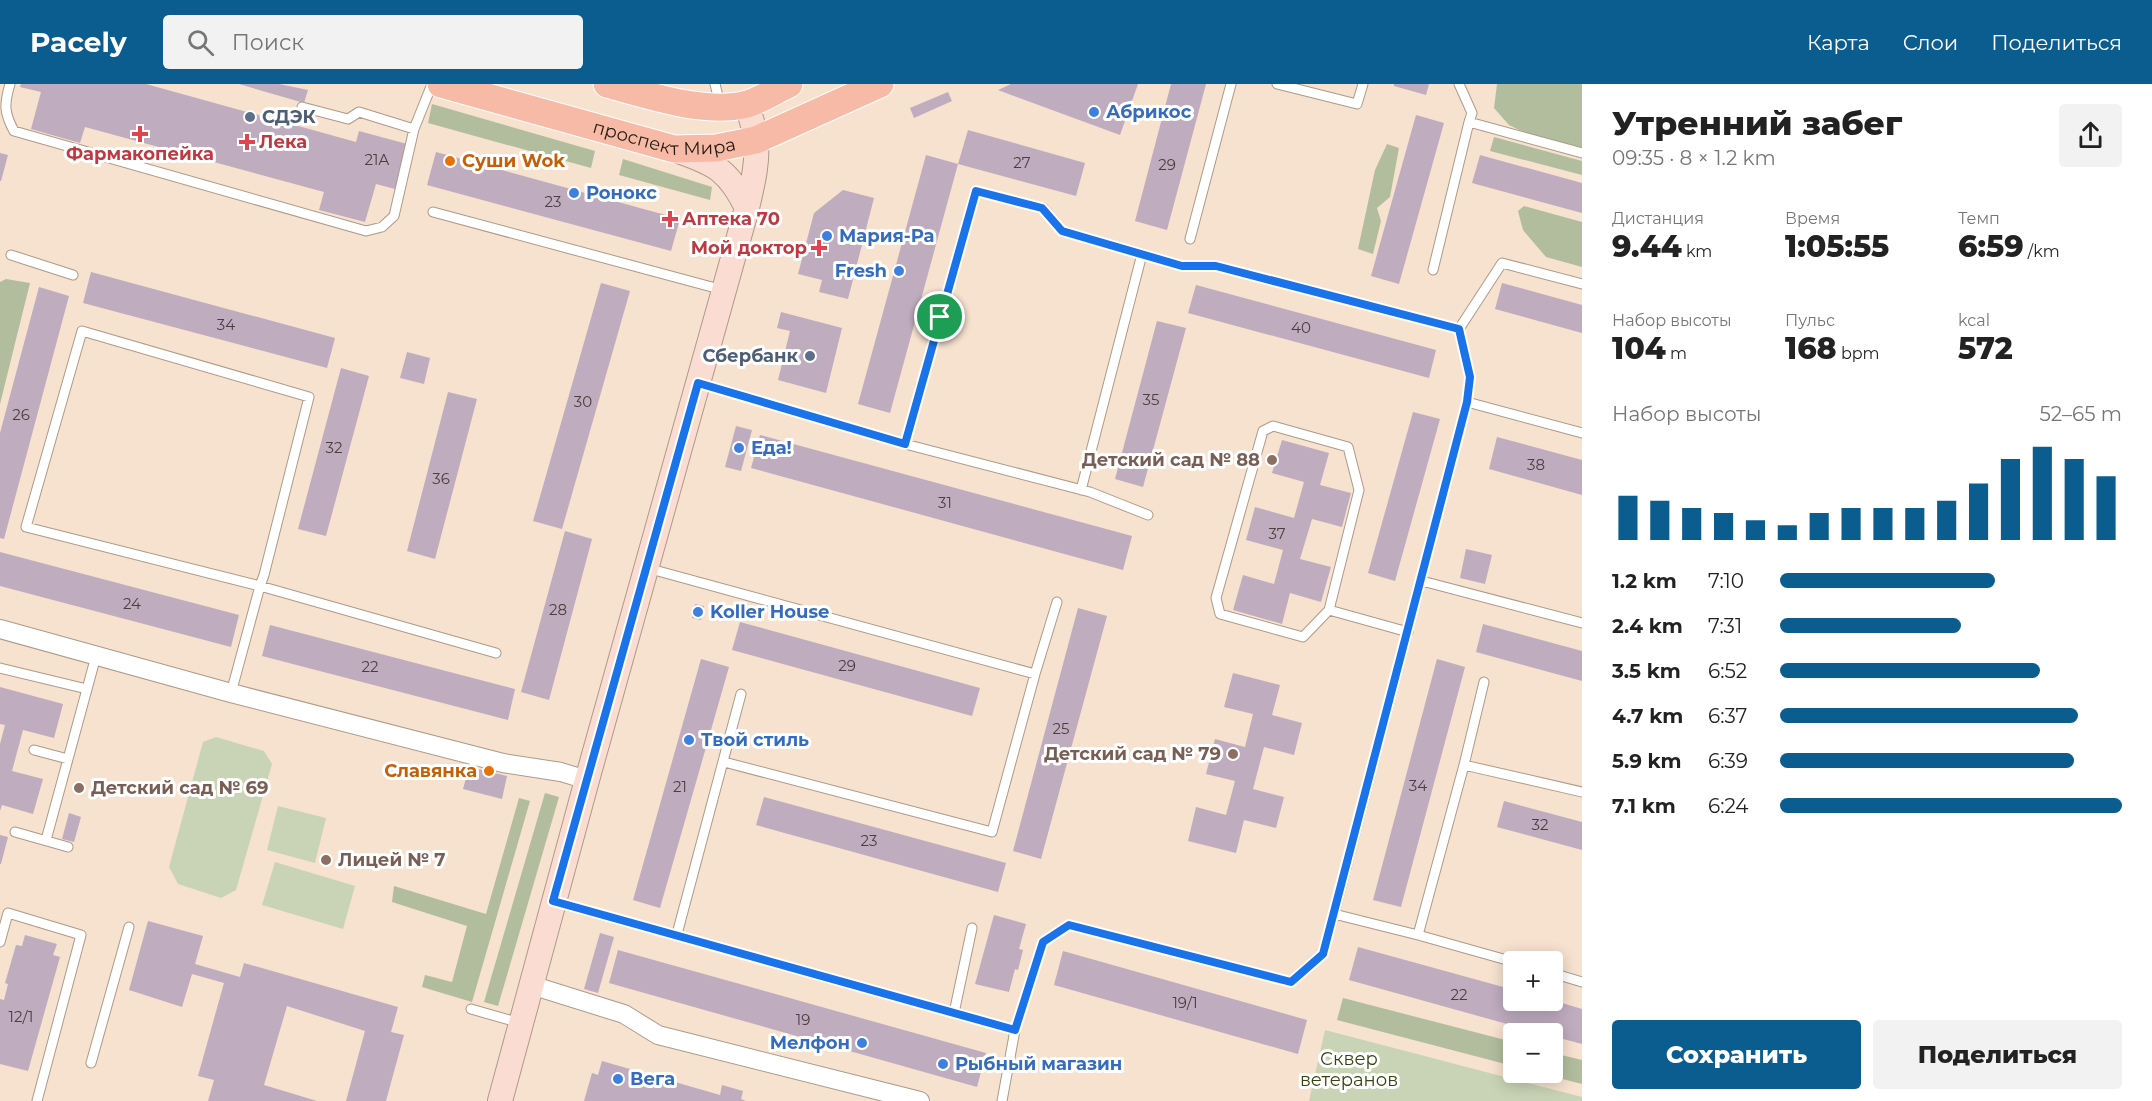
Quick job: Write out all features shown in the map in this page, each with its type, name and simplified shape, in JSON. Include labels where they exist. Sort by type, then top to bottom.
[{"type":"main road","name":"проспект Мира","points":[[441,84],[674,149],[716,148],[756,140],[880,84]]},
{"type":"main road","name":"проспект Мира","points":[[607,84],[689,104],[718,96],[747,104],[789,84]]},
{"type":"street","points":[[500,1101],[553,901],[747,208],[754,176],[756,140],[747,104]]},
{"type":"street","points":[[674,149],[703,159],[722,170],[737,187],[747,208]]},
{"type":"street","points":[[0,629],[231,693],[502,763],[561,772],[587,780]]},
{"type":"street","points":[[531,985],[624,1014],[658,1035],[878,1096],[920,1101]]},
{"type":"lane","points":[[10,84],[3,97],[6,115],[14,131],[366,231],[382,227],[394,216],[414,129],[432,84]]},
{"type":"lane","points":[[1190,239],[1231,84]]},
{"type":"lane","points":[[1277,84],[1357,104],[1363,84]]},
{"type":"lane","points":[[1433,270],[1472,113],[1459,84]]},
{"type":"lane","points":[[302,107],[348,120],[360,112],[414,129]]},
{"type":"lane","points":[[1469,122],[1582,153]]},
{"type":"lane","points":[[905,444],[976,191],[1042,208],[1062,231],[1182,266],[1216,266],[1459,329]]},
{"type":"lane","points":[[433,212],[725,291]]},
{"type":"lane","points":[[1081,490],[1142,254]]},
{"type":"lane","points":[[11,255],[74,274]]},
{"type":"lane","points":[[1002,1101],[1015,1030],[1043,942],[1069,925],[1291,982],[1323,954],[1467,402],[1470,377],[1459,329],[1502,263],[1582,284]]},
{"type":"lane","points":[[231,693],[260,586],[309,397],[82,331],[26,527],[260,586],[496,653]]},
{"type":"lane","points":[[698,383],[905,444],[1081,490],[1148,515]]},
{"type":"lane","points":[[1467,402],[1582,433]]},
{"type":"lane","points":[[1273,426],[1348,447],[1359,490],[1329,610],[1303,637],[1220,614],[1216,598],[1263,431],[1273,426]]},
{"type":"lane","points":[[646,568],[1035,674]]},
{"type":"lane","points":[[1422,581],[1582,623]]},
{"type":"lane","points":[[724,762],[992,832],[1035,674],[1058,602]]},
{"type":"lane","points":[[1329,610],[1408,632]]},
{"type":"lane","points":[[46,840],[96,656]]},
{"type":"lane","points":[[0,668],[87,689]]},
{"type":"lane","points":[[1418,935],[1484,682]]},
{"type":"lane","points":[[677,934],[741,694]]},
{"type":"lane","points":[[34,750],[68,759]]},
{"type":"lane","points":[[1464,765],[1582,792]]},
{"type":"lane","points":[[15,832],[68,847]]},
{"type":"lane","points":[[553,901],[1015,1030]]},
{"type":"lane","points":[[0,942],[4,910],[81,935],[37,1101]]},
{"type":"lane","points":[[1334,914],[1503,959]]},
{"type":"lane","points":[[91,1063],[129,927]]},
{"type":"lane","points":[[954,1013],[972,928]]},
{"type":"lane","points":[[1563,976],[1582,982]]},
{"type":"lane","points":[[471,1009],[520,1023]]},
{"type":"green space","points":[[1497,84],[1582,84],[1582,151],[1536,138],[1509,125],[1494,108]]},
{"type":"green space","points":[[432,104],[595,151],[591,168],[428,123]]},
{"type":"green space","points":[[1494,137],[1582,161],[1582,175],[1490,151]]},
{"type":"green space","points":[[1387,144],[1399,148],[1390,197],[1377,208],[1381,221],[1373,254],[1358,249],[1375,170]]},
{"type":"green space","points":[[623,159],[712,187],[710,200],[619,175]]},
{"type":"green space","points":[[1524,206],[1582,222],[1582,267],[1546,257],[1523,230],[1518,211]]},
{"type":"green space","points":[[6,279],[30,283],[0,404],[0,282]]},
{"type":"green space","points":[[216,737],[264,751],[272,764],[236,890],[221,898],[178,884],[169,867],[203,742]]},
{"type":"green space","points":[[545,793],[559,797],[498,1006],[484,1002]]},
{"type":"green space","points":[[519,798],[530,801],[472,1002],[422,987],[425,975],[452,982],[467,926],[392,902],[394,886],[486,914]]},
{"type":"green space","points":[[278,806],[326,818],[315,863],[267,850]]},
{"type":"green space","points":[[275,862],[355,886],[343,929],[262,905]]},
{"type":"green space","points":[[1343,998],[1503,1039],[1503,1063],[1337,1020]]},
{"type":"green space","name":"Сквер ветеранов","points":[[1325,1030],[1503,1076],[1503,1083],[1528,1083],[1582,1097],[1582,1101],[1309,1101]]},
{"type":"green space","points":[[1563,1055],[1582,1060],[1582,1084],[1563,1079]]},
{"type":"building","points":[[21,84],[146,84],[356,142],[359,131],[407,144],[395,189],[376,184],[365,222],[319,210],[324,192],[85,127],[80,143],[31,129],[41,92],[20,87]]},
{"type":"building","points":[[239,84],[279,84],[308,90],[304,103]]},
{"type":"building","name":"Абрикос","points":[[1011,84],[1138,84],[1120,135],[998,90]]},
{"type":"building","points":[[1171,84],[1206,84],[1167,230],[1135,221]]},
{"type":"building","points":[[1394,84],[1429,84],[1426,95],[1394,86]]},
{"type":"building","points":[[948,92],[952,101],[914,118],[910,108]]},
{"type":"building","points":[[1416,115],[1444,123],[1399,284],[1371,276]]},
{"type":"building","points":[[968,130],[1085,163],[1076,196],[958,164]]},
{"type":"building","points":[[436,152],[680,219],[671,251],[427,185]]},
{"type":"building","points":[[0,153],[8,155],[1,181],[0,181]]},
{"type":"building","points":[[926,155],[958,164],[890,413],[858,404]]},
{"type":"building","points":[[1480,155],[1582,183],[1582,213],[1472,183]]},
{"type":"building","points":[[843,190],[874,198],[848,299],[819,292],[822,280],[798,274],[814,213]]},
{"type":"building","points":[[91,272],[335,338],[327,368],[83,303]]},
{"type":"building","points":[[601,283],[630,291],[562,529],[533,521]]},
{"type":"building","points":[[1502,283],[1582,305],[1582,333],[1495,309]]},
{"type":"building","points":[[1196,285],[1436,350],[1429,378],[1188,313]]},
{"type":"building","points":[[39,287],[69,296],[4,539],[0,538],[0,433]]},
{"type":"building","points":[[781,312],[842,328],[826,393],[778,380],[790,331],[777,328]]},
{"type":"building","points":[[1157,321],[1186,328],[1143,487],[1115,479]]},
{"type":"building","points":[[407,352],[430,358],[424,384],[400,378]]},
{"type":"building","points":[[341,368],[369,376],[326,536],[298,529]]},
{"type":"building","points":[[448,392],[477,399],[435,559],[407,551]]},
{"type":"building","points":[[1413,412],[1440,419],[1395,581],[1368,573]]},
{"type":"building","name":"Еда!","points":[[736,426],[752,430],[741,471],[725,467]]},
{"type":"building","points":[[760,435],[1132,536],[1123,570],[751,468]]},
{"type":"building","points":[[1497,437],[1582,460],[1582,495],[1489,469]]},
{"type":"building","points":[[1282,440],[1329,453],[1320,485],[1351,493],[1342,527],[1312,519],[1300,559],[1331,567],[1321,602],[1290,593],[1282,624],[1233,610],[1243,575],[1274,584],[1283,550],[1246,540],[1255,507],[1294,518],[1304,482],[1272,473]]},
{"type":"building","points":[[565,531],[592,539],[549,700],[521,692]]},
{"type":"building","points":[[1466,549],[1492,555],[1485,584],[1460,578]]},
{"type":"building","points":[[0,552],[239,615],[231,647],[0,586]]},
{"type":"building","name":"Koller House","points":[[695,604],[704,606],[701,620],[692,618]]},
{"type":"building","points":[[1078,608],[1107,616],[1041,859],[1013,851]]},
{"type":"building","points":[[740,622],[980,688],[972,716],[732,650]]},
{"type":"building","points":[[1483,624],[1582,651],[1582,681],[1476,652]]},
{"type":"building","points":[[270,625],[515,689],[508,720],[262,656]]},
{"type":"building","points":[[701,659],[729,667],[660,908],[633,900]]},
{"type":"building","points":[[1437,659],[1465,667],[1401,907],[1373,900]]},
{"type":"building","points":[[1233,673],[1280,685],[1272,715],[1302,723],[1294,755],[1264,747],[1253,789],[1284,797],[1276,828],[1244,820],[1236,853],[1188,841],[1196,807],[1226,815],[1235,781],[1206,774],[1215,739],[1245,747],[1253,714],[1224,707]]},
{"type":"building","points":[[0,687],[63,704],[54,738],[23,730],[12,771],[43,779],[33,814],[2,805],[0,811],[0,744],[5,725],[0,724]]},
{"type":"building","points":[[469,767],[507,776],[502,799],[463,789]]},
{"type":"building","points":[[764,797],[1006,863],[998,892],[756,825]]},
{"type":"building","points":[[1504,801],[1582,822],[1582,850],[1497,827]]},
{"type":"building","points":[[69,813],[81,817],[74,842],[62,839]]},
{"type":"building","points":[[0,835],[8,837],[1,864],[0,864]]},
{"type":"building","points":[[994,915],[1026,924],[1019,949],[1023,950],[1018,970],[1015,969],[1009,992],[975,984]]},
{"type":"building","points":[[148,921],[203,936],[195,964],[240,977],[244,963],[398,1007],[391,1032],[404,1035],[386,1101],[346,1101],[365,1031],[287,1006],[264,1085],[317,1101],[208,1101],[214,1080],[198,1076],[224,983],[192,974],[182,1007],[129,990]]},
{"type":"building","points":[[600,933],[614,937],[598,993],[584,989]]},
{"type":"building","points":[[25,935],[57,944],[53,955],[60,957],[28,1071],[0,1064],[0,999],[4,1000],[8,984],[5,983],[16,945],[22,946]]},
{"type":"building","points":[[1358,947],[1503,987],[1503,1011],[1563,1011],[1563,1003],[1582,1009],[1582,1044],[1563,1039],[1563,1023],[1503,1023],[1349,980]]},
{"type":"building","points":[[618,950],[986,1053],[977,1087],[609,983]]},
{"type":"building","points":[[1063,951],[1307,1020],[1298,1054],[1054,985]]},
{"type":"building","points":[[602,1061],[720,1095],[722,1085],[743,1091],[741,1099],[746,1101],[584,1101],[592,1073],[598,1075]]},
{"type":"place","name":"Абрикос","points":[[1094,112]]},
{"type":"place","name":"СДЭК","points":[[250,117]]},
{"type":"place","name":"Фармакопейка","points":[[140,134]]},
{"type":"place","name":"Лека","points":[[247,142]]},
{"type":"place","name":"Суши Wok","points":[[450,161]]},
{"type":"place","name":"Ронокс","points":[[574,193]]},
{"type":"place","name":"Аптека 70","points":[[670,219]]},
{"type":"place","name":"Мария-Ра","points":[[827,236]]},
{"type":"place","name":"Мой доктор","points":[[819,248]]},
{"type":"place","name":"Fresh","points":[[899,271]]},
{"type":"place","name":"Сбербанк","points":[[810,356]]},
{"type":"place","name":"Еда!","points":[[739,448]]},
{"type":"place","name":"Детский сад № 88","points":[[1272,460]]},
{"type":"place","name":"Koller House","points":[[698,612]]},
{"type":"place","name":"Твой стиль","points":[[689,740]]},
{"type":"place","name":"Детский сад № 79","points":[[1233,754]]},
{"type":"place","name":"Славянка","points":[[489,771]]},
{"type":"place","name":"Детский сад № 69","points":[[79,788]]},
{"type":"place","name":"Лицей № 7","points":[[326,860]]},
{"type":"place","name":"Мелфон","points":[[862,1043]]},
{"type":"place","name":"Рыбный магазин","points":[[943,1064]]},
{"type":"place","name":"Вега","points":[[618,1079]]},
{"type":"route","points":[[976,191],[1042,208],[1062,231],[1182,266],[1216,266],[1459,329],[1470,377],[1467,402],[1422,581],[1323,954],[1291,982],[1069,925],[1043,942],[1015,1030],[553,901],[698,383],[905,444],[940,317],[976,191]]}]
